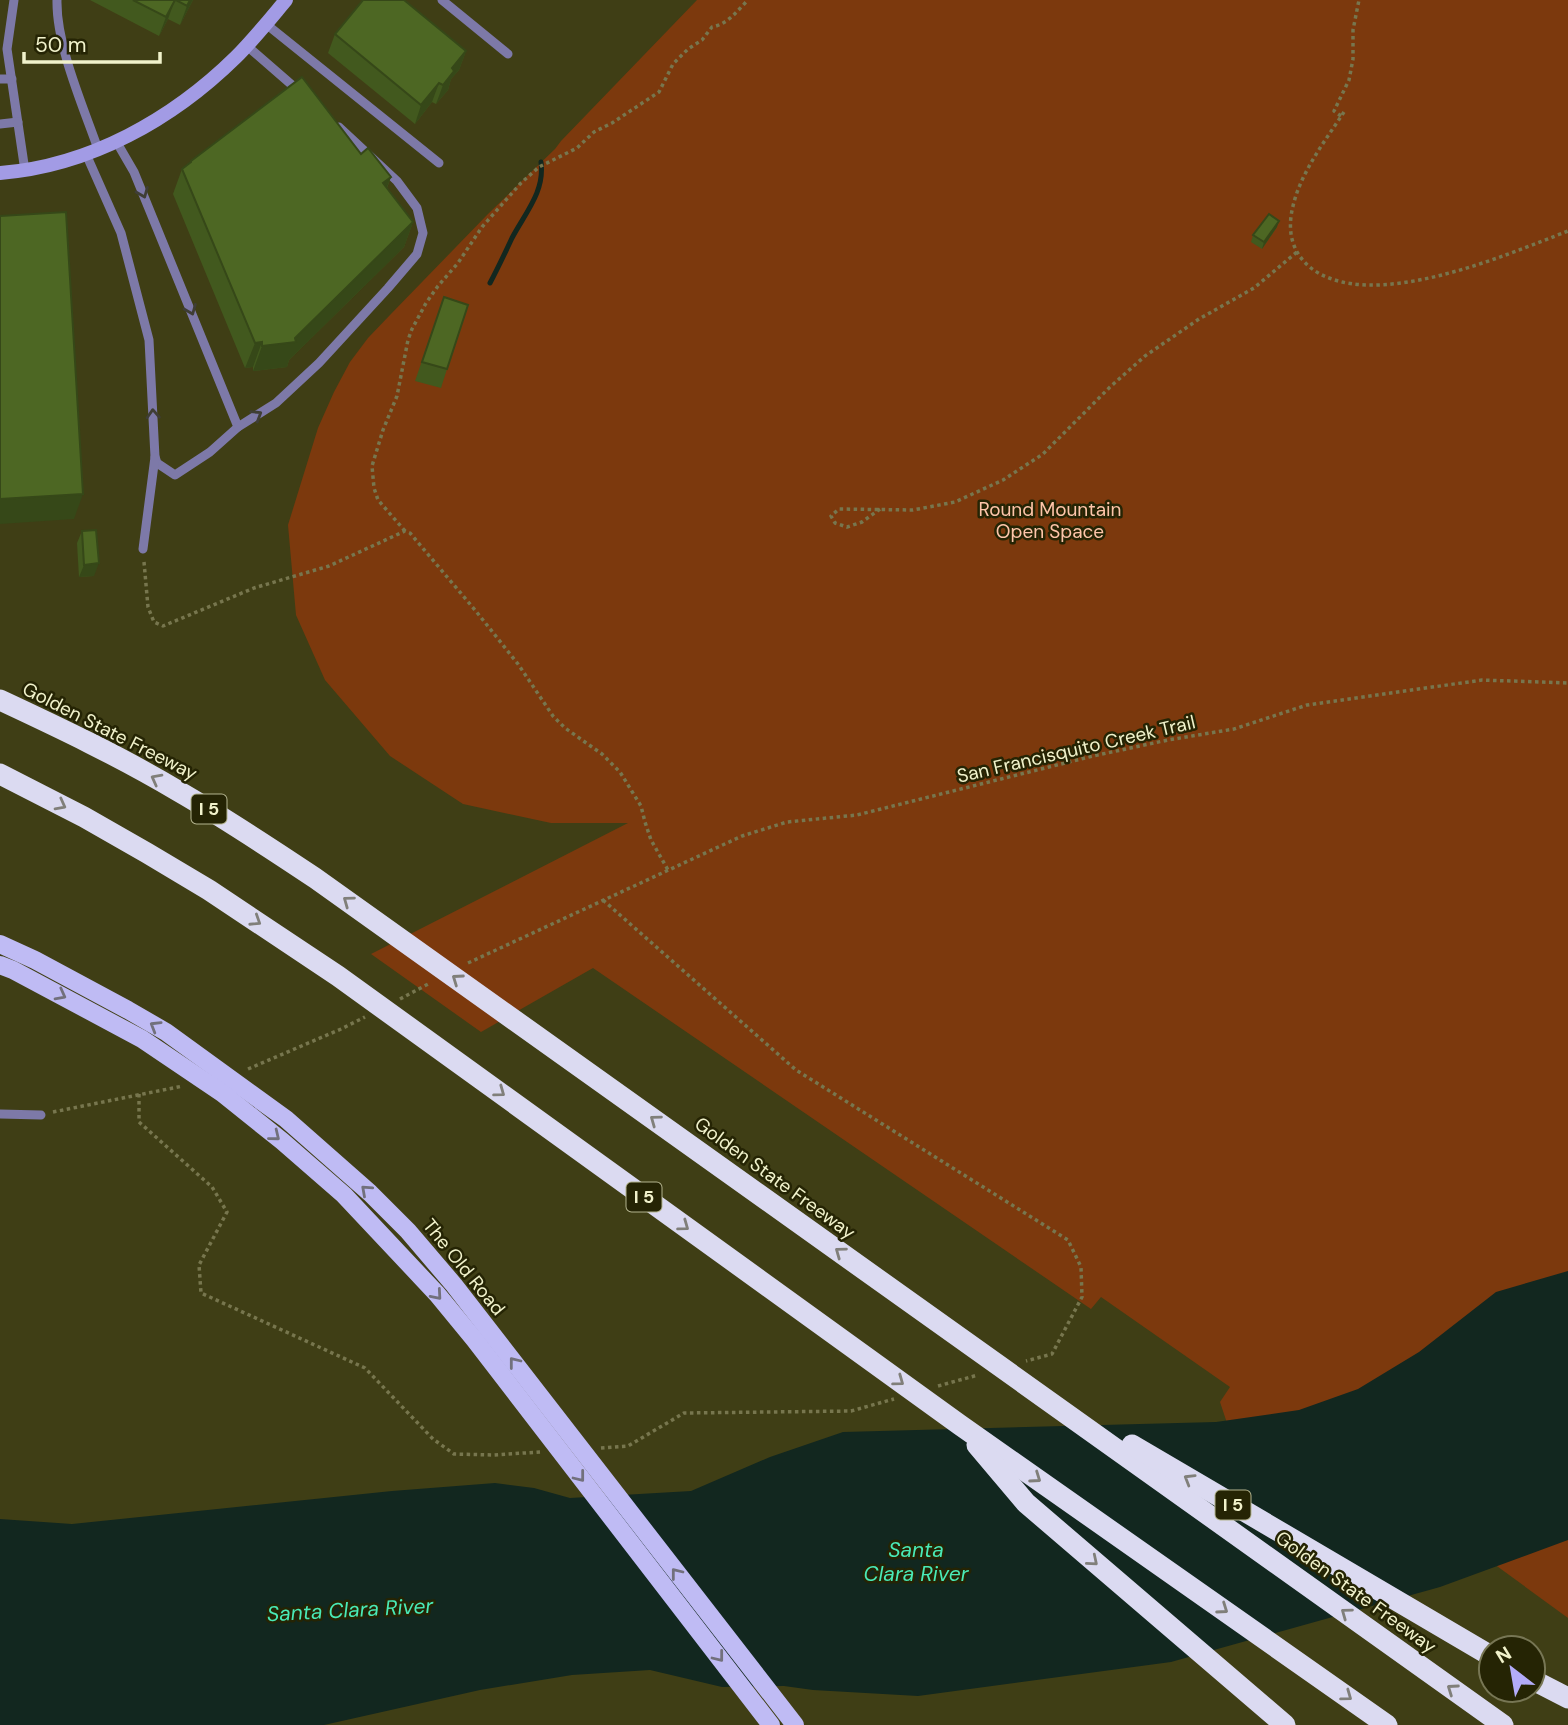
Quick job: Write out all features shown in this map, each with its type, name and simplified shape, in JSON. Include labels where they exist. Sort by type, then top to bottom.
[{"type":"highway","name":"Golden State Freeway","points":[[0,701],[177,790],[258,840],[404,941],[895,1292],[1016,1366],[1401,1653],[1503,1725]]},
{"type":"highway","name":"I 5","points":[[0,774],[84,817],[168,865],[338,976],[960,1425],[1387,1725]]},
{"type":"highway","name":"I 5","points":[[1016,1366],[1477,1649]]},
{"type":"highway","name":"I 5","points":[[960,1425],[1026,1503],[1285,1725]]},
{"type":"highway","points":[[1547,1687],[1568,1698]]},
{"type":"main road","name":"The Old Road","points":[[0,944],[35,960],[166,1032],[286,1119],[370,1193],[408,1231],[454,1285],[556,1416],[755,1688],[771,1725]]},
{"type":"main road","name":"The Old Road","points":[[0,965],[142,1039],[222,1093],[282,1141],[353,1204],[437,1294],[538,1423],[755,1688],[795,1725]]},
{"type":"street","points":[[0,173],[40,168],[92,151],[145,126],[185,101],[214,78],[247,46],[286,0]]},
{"type":"lane","points":[[14,0],[7,49],[25,171]]},
{"type":"lane","points":[[57,0],[64,52],[92,151],[121,233],[149,340],[155,457],[144,549]]},
{"type":"lane","points":[[442,0],[508,54]]},
{"type":"lane","points":[[266,24],[439,163]]},
{"type":"lane","points":[[247,46],[310,101]]},
{"type":"lane","points":[[0,79],[12,79]]},
{"type":"lane","points":[[155,457],[157,463],[175,475],[210,452],[238,427],[276,403],[319,363],[417,254],[424,233],[417,208],[397,181],[331,120]]},
{"type":"lane","points":[[0,124],[18,122]]},
{"type":"lane","points":[[116,141],[134,172],[238,427]]},
{"type":"lane","points":[[0,1114],[41,1115]]},
{"type":"path","points":[[668,870],[652,839],[641,806],[620,772],[602,754],[552,716],[518,664],[475,610],[410,533],[405,531],[378,500],[372,466],[397,396],[412,329],[426,303],[482,227],[539,167],[577,148],[594,132],[659,92],[668,71],[681,55],[702,40],[712,27],[717,27],[733,17],[748,0]]},
{"type":"path","points":[[1359,0],[1353,30],[1353,59],[1349,80],[1334,111],[1343,114],[1307,171],[1293,205],[1289,233],[1303,262],[1318,273],[1341,281],[1402,284],[1484,263],[1568,231]]},
{"type":"path","points":[[880,509],[862,522],[847,527],[835,523],[831,516],[839,509],[880,509],[913,510],[955,502],[1003,480],[1043,454],[1145,356],[1199,319],[1254,288],[1297,252]]},
{"type":"path","points":[[144,549],[148,607],[154,622],[163,626],[254,588],[329,566],[405,531]]},
{"type":"path","name":"San Francisquito Creek Trail","points":[[1016,1366],[1052,1354],[1082,1297],[1082,1267],[1068,1240],[796,1070],[603,901],[742,836],[787,822],[858,816],[1093,756],[1234,729],[1307,705],[1482,680],[1568,682]]},
{"type":"path","points":[[139,1094],[139,1122],[212,1187],[227,1212],[199,1265],[201,1293],[365,1368],[433,1439],[454,1454],[493,1455],[547,1451]]},
{"type":"path","points":[[931,1388],[985,1373]]},
{"type":"path","points":[[601,1448],[628,1446],[684,1413],[850,1411],[904,1396]]},
{"type":"green space","name":"Round Mountain Open Space","points":[[697,0],[1568,0],[1568,1618],[1446,1529],[1234,1444],[1220,1402],[1230,1387],[1101,1297],[1091,1309],[593,968],[481,1032],[371,954],[628,823],[551,823],[463,804],[390,756],[325,680],[296,615],[288,525],[318,428],[350,362],[368,338],[555,149]]},
{"type":"water","name":"Santa Clara River","points":[[1568,1271],[1568,1540],[1440,1587],[1171,1662],[918,1696],[784,1686],[722,1687],[650,1670],[572,1675],[480,1690],[324,1725],[0,1725],[0,1519],[72,1524],[495,1483],[534,1488],[570,1498],[691,1491],[770,1457],[843,1432],[1216,1422],[1299,1410],[1358,1389],[1419,1352],[1496,1292]]},
{"type":"building","points":[[133,0],[175,0],[166,17]]},
{"type":"building","points":[[176,0],[190,0],[187,6]]},
{"type":"building","points":[[363,0],[404,0],[466,51],[443,85],[439,83],[421,105],[335,34]]},
{"type":"building","points":[[302,77],[361,154],[368,148],[391,177],[383,183],[413,222],[295,338],[296,342],[262,346],[262,342],[255,343],[182,169]]},
{"type":"building","points":[[66,212],[83,494],[0,499],[0,216]]},
{"type":"building","points":[[1269,214],[1279,221],[1264,242],[1253,235]]},
{"type":"building","points":[[444,297],[468,305],[447,369],[422,362]]},
{"type":"building","points":[[96,530],[99,563],[84,565],[82,531]]},
{"type":"waterway","points":[[490,283],[537,193],[541,162]]}]
